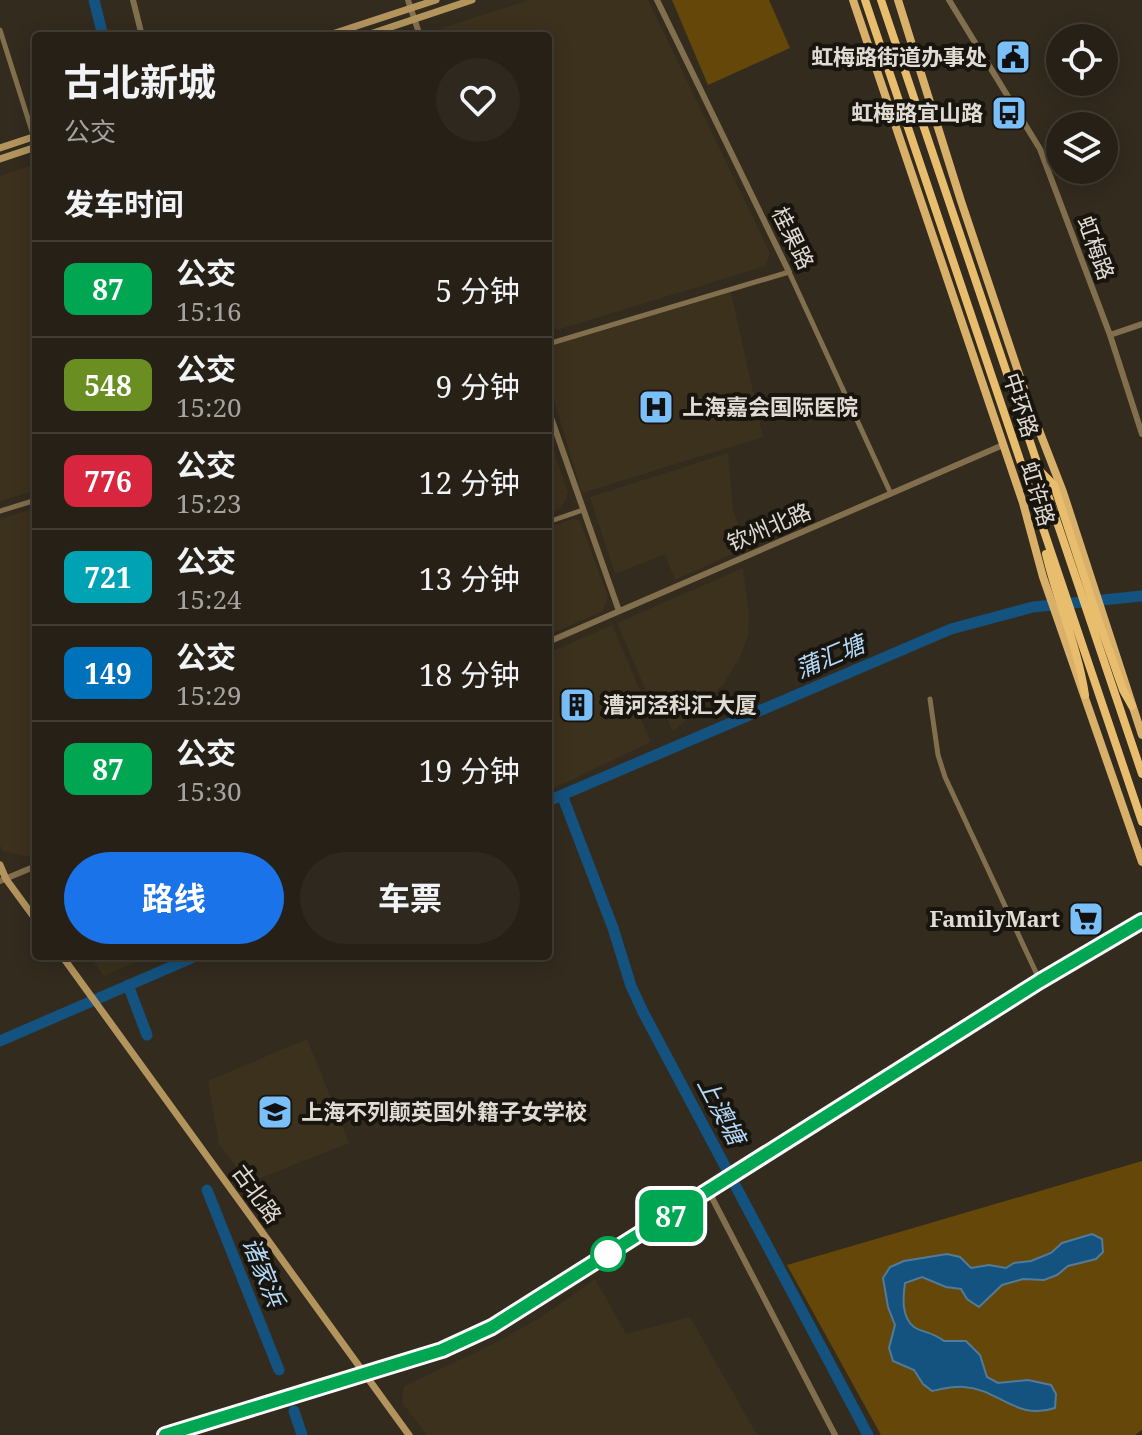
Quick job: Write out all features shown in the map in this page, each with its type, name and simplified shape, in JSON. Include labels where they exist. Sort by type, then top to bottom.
[{"type":"highway","name":"中环路","points":[[865,0],[1038,513],[1054,586],[1066,623],[1142,822]]},
{"type":"highway","name":"中环路","points":[[881,0],[1039,469],[1085,581],[1142,774]]},
{"type":"highway","points":[[1097,619],[1132,706]]},
{"type":"highway","points":[[1066,623],[1085,695]]},
{"type":"main road","points":[[336,32],[409,4],[436,0]]},
{"type":"main road","points":[[376,32],[472,0]]},
{"type":"main road","name":"虹许路","points":[[853,0],[1066,623]]},
{"type":"main road","name":"虹许路","points":[[898,0],[1097,619]]},
{"type":"main road","points":[[0,148],[32,142]]},
{"type":"main road","points":[[0,159],[32,143]]},
{"type":"main road","points":[[1085,695],[1142,862]]},
{"type":"main road","points":[[1132,706],[1142,735]]},
{"type":"main road","points":[[0,865],[3,880],[32,915]]},
{"type":"main road","points":[[165,1435],[442,1350],[492,1327],[1040,981],[1142,921]]},
{"type":"main road","name":"古北路","points":[[65,960],[409,1435]]},
{"type":"street","points":[[133,0],[141,32]]},
{"type":"street","name":"桂果路","points":[[657,0],[789,272],[891,494]]},
{"type":"street","name":"虹梅路","points":[[949,0],[1040,149],[1110,335],[1142,434]]},
{"type":"street","points":[[409,4],[419,32]]},
{"type":"street","points":[[0,30],[32,131]]},
{"type":"street","points":[[552,343],[789,272]]},
{"type":"street","points":[[1110,335],[1142,324]]},
{"type":"street","points":[[552,421],[619,611]]},
{"type":"street","name":"钦州北路","points":[[552,640],[1003,445]]},
{"type":"street","points":[[0,511],[32,501]]},
{"type":"street","points":[[552,521],[583,510]]},
{"type":"street","points":[[930,699],[938,755],[945,777],[1040,981]]},
{"type":"street","points":[[3,880],[32,868]]},
{"type":"street","points":[[709,1192],[835,1435]]},
{"type":"shaded area","points":[[530,0],[648,0],[770,253],[766,266],[557,330],[552,328],[552,32],[440,32],[442,28]]},
{"type":"shaded area","points":[[672,0],[769,0],[790,48],[708,85]]},
{"type":"shaded area","points":[[32,165],[32,491],[0,501],[0,176]]},
{"type":"shaded area","name":"上海嘉会国际医院","points":[[731,292],[763,437],[582,493],[552,394],[552,346]]},
{"type":"shaded area","points":[[552,446],[568,493],[562,508],[552,512]]},
{"type":"shaded area","points":[[728,453],[733,511],[748,547],[675,580],[665,554],[615,574],[590,497]]},
{"type":"shaded area","points":[[32,509],[32,856],[28,857],[3,851],[0,845],[0,519]]},
{"type":"shaded area","points":[[573,519],[580,521],[608,597],[603,611],[552,633],[552,526]]},
{"type":"shaded area","points":[[743,568],[749,615],[748,636],[739,659],[723,685],[673,732],[656,692],[648,695],[617,623]]},
{"type":"shaded area","points":[[612,625],[643,697],[633,702],[651,742],[552,789],[552,651]]},
{"type":"shaded area","points":[[92,960],[141,960],[104,976]]},
{"type":"shaded area","name":"上海不列颠英国外籍子女学校","points":[[307,1039],[349,1143],[248,1183],[219,1144],[208,1081]]},
{"type":"shaded area","points":[[1142,1161],[1142,1430],[1135,1435],[881,1435],[787,1265]]},
{"type":"shaded area","points":[[595,1279],[626,1334],[690,1317],[757,1435],[427,1435],[402,1403],[404,1386],[493,1344],[543,1316]]},
{"type":"water","points":[[1092,1234],[1102,1239],[1103,1252],[1096,1259],[1068,1266],[1044,1280],[1023,1279],[1002,1285],[979,1307],[967,1299],[961,1289],[946,1287],[922,1277],[905,1283],[905,1312],[914,1327],[944,1341],[966,1341],[980,1355],[987,1377],[998,1383],[1028,1380],[1051,1385],[1056,1394],[1055,1408],[1041,1411],[1018,1408],[988,1393],[964,1387],[932,1391],[914,1370],[893,1361],[889,1348],[895,1325],[883,1278],[890,1267],[904,1261],[947,1254],[960,1257],[971,1268],[989,1265],[1006,1268],[1014,1263],[1031,1261],[1051,1253],[1062,1243]]},
{"type":"waterway","points":[[94,0],[102,32]]},
{"type":"waterway","name":"蒲汇塘","points":[[552,799],[951,629],[1033,607],[1142,596]]},
{"type":"waterway","name":"上澳塘","points":[[562,795],[643,1012],[868,1435]]},
{"type":"waterway","name":"蒲汇塘","points":[[0,1041],[187,960]]},
{"type":"waterway","name":"诸家浜","points":[[128,985],[147,1035]]},
{"type":"waterway","name":"诸家浜","points":[[207,1190],[279,1370]]},
{"type":"waterway","name":"诸家浜","points":[[294,1411],[302,1435]]},
{"type":"bus line","name":"87","points":[[165,1435],[442,1350],[492,1327],[1040,981],[1142,921]]},
{"type":"place","name":"虹梅路街道办事处","points":[[1013,57]]},
{"type":"place","name":"虹梅路宜山路","points":[[1009,113]]},
{"type":"place","name":"上海嘉会国际医院","points":[[656,407]]},
{"type":"place","name":"漕河泾科汇大厦","points":[[577,705]]},
{"type":"place","name":"FamilyMart","points":[[1086,919]]},
{"type":"place","name":"上海不列颠英国外籍子女学校","points":[[275,1112]]}]
